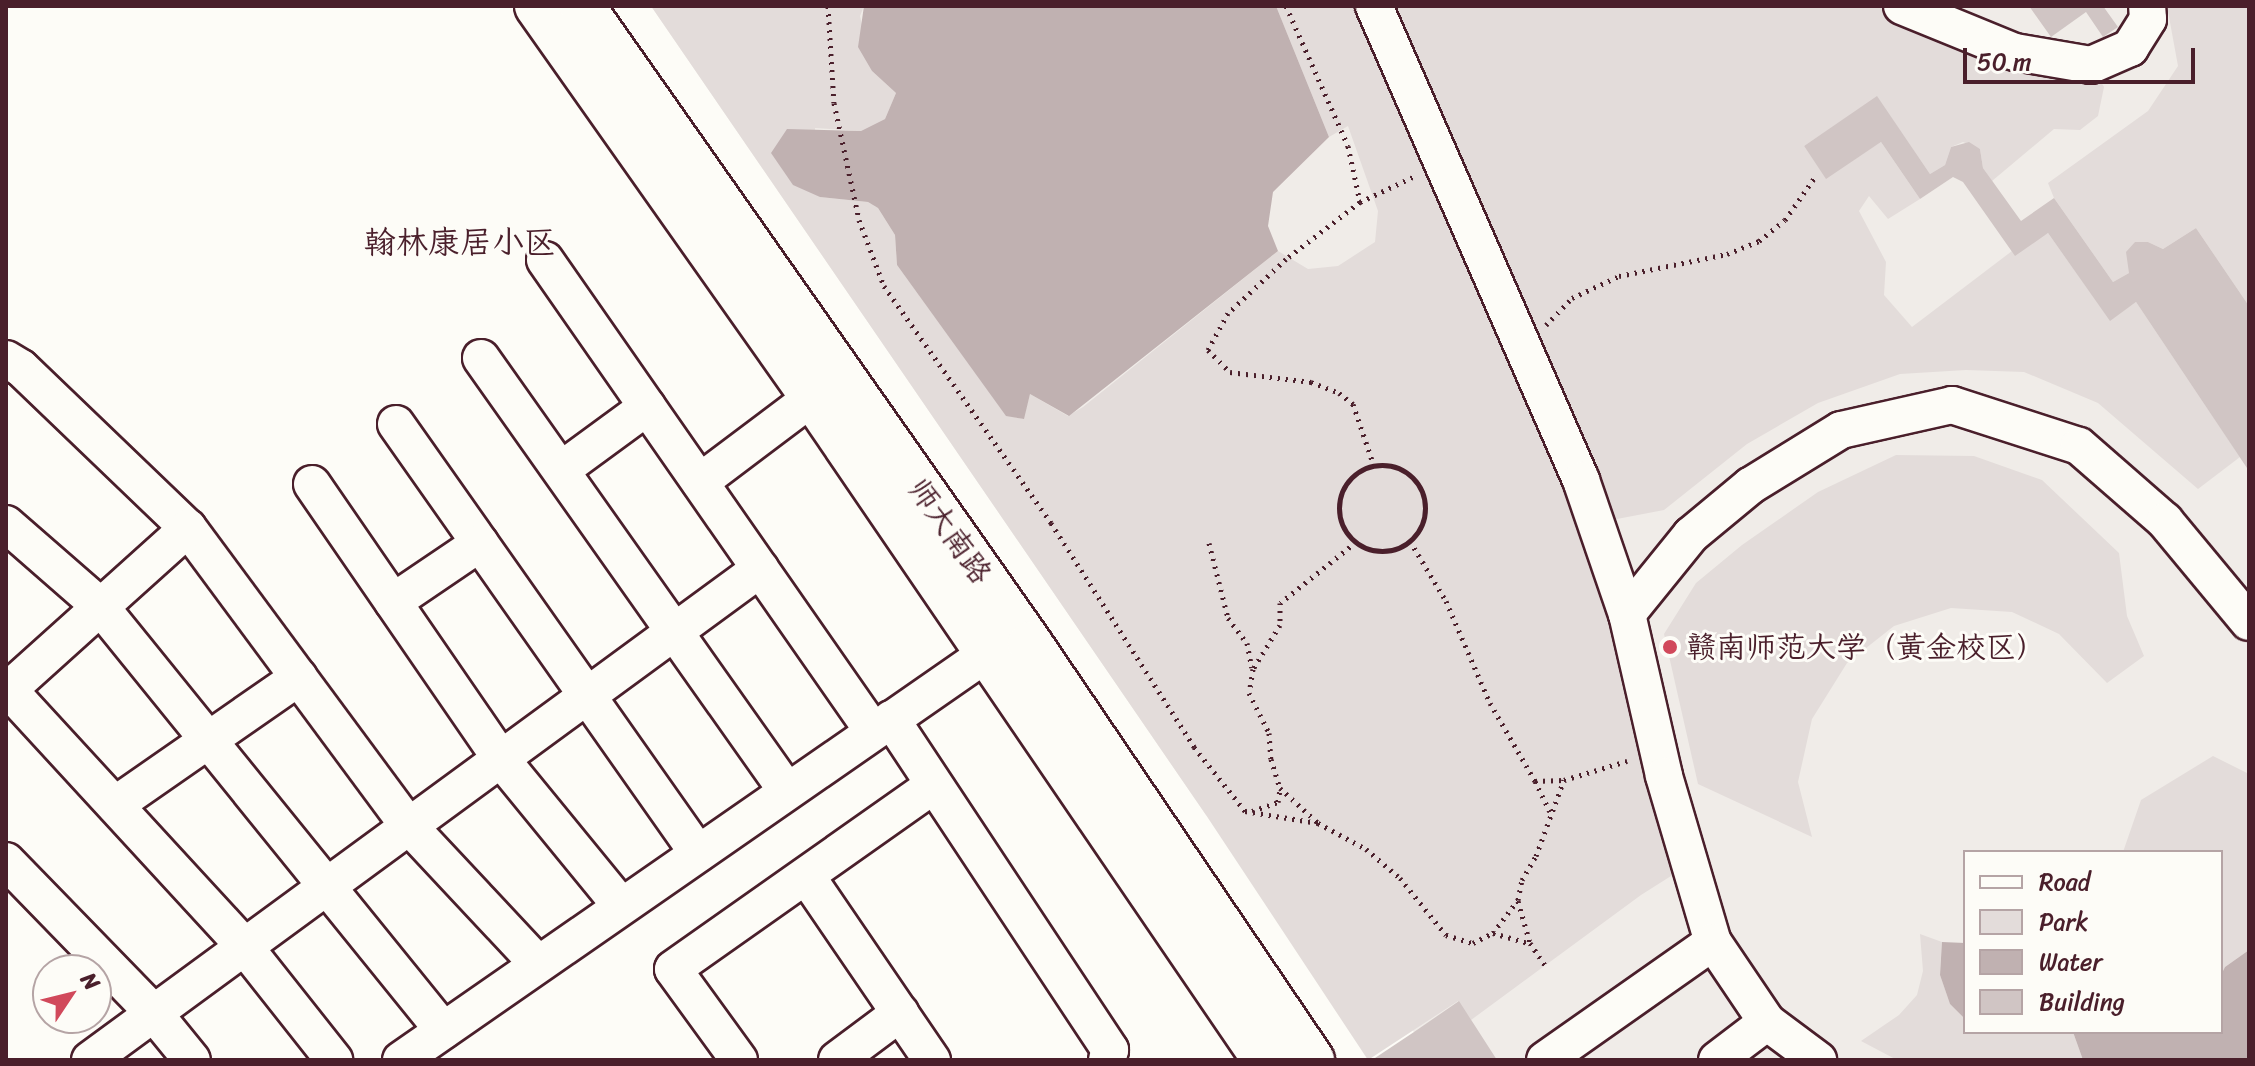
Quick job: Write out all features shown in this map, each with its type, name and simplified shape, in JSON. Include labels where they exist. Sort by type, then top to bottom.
[{"type":"main road","name":"师大南路","points":[[537,6],[813,397],[1265,1060]]},
{"type":"main road","name":"师大南路","points":[[582,6],[1030,644],[1312,1060]]},
{"type":"street","points":[[1374,6],[1581,480],[1627,614],[1659,751],[1713,942],[1767,1022],[1818,1060]]},
{"type":"street","points":[[1902,6],[2015,52],[2091,65],[2130,48],[2148,19],[2147,6]]},
{"type":"street","points":[[1977,6],[2015,52]]},
{"type":"street","points":[[545,260],[760,569],[882,725],[934,785],[1110,1050],[1107,1060]]},
{"type":"street","points":[[481,358],[787,791]]},
{"type":"street","points":[[6,359],[21,368],[188,528],[408,825],[538,964]]},
{"type":"street","points":[[700,482],[813,397]]},
{"type":"street","points":[[1627,614],[1691,535],[1750,486],[1841,430],[1952,405],[2079,446],[2165,521],[2249,622]]},
{"type":"street","points":[[561,470],[647,407]]},
{"type":"street","points":[[396,424],[698,853]]},
{"type":"street","points":[[312,484],[500,758],[621,906]]},
{"type":"street","points":[[6,524],[99,605],[328,884],[443,1030]]},
{"type":"street","points":[[188,528],[7,689],[243,945],[334,1060]]},
{"type":"street","points":[[393,602],[480,543]]},
{"type":"street","points":[[90,1060],[152,1011],[760,569]]},
{"type":"street","points":[[401,1060],[989,652]]},
{"type":"street","points":[[115,805],[299,677]]},
{"type":"street","points":[[739,1060],[673,969],[934,785]]},
{"type":"street","points":[[6,861],[152,1011],[192,1060]]},
{"type":"street","points":[[807,877],[932,1060]]},
{"type":"street","points":[[1545,1060],[1713,942]]},
{"type":"street","points":[[837,1060],[900,1013]]},
{"type":"street","points":[[1717,1060],[1767,1022]]},
{"type":"path","points":[[828,6],[834,103],[859,220],[884,286],[1051,523],[1194,747],[1245,811],[1318,823]]},
{"type":"path","points":[[1286,6],[1348,146],[1360,202]]},
{"type":"path","points":[[1374,466],[1353,404],[1339,393],[1311,382],[1230,372],[1208,350],[1228,313],[1286,259],[1360,202],[1442,163]]},
{"type":"path","points":[[1524,350],[1572,298],[1619,276],[1727,254],[1759,241],[1785,220],[1815,177]]},
{"type":"path","points":[[1374,466],[1401,469],[1420,488],[1425,516],[1420,530],[1410,541],[1398,549],[1383,551],[1369,549],[1356,542],[1346,531],[1339,504],[1351,479],[1374,466]]},
{"type":"path","points":[[1410,541],[1446,601],[1490,703],[1550,812]]},
{"type":"path","points":[[1245,811],[1265,809],[1278,802],[1280,788],[1271,759],[1269,733],[1249,693],[1253,669],[1280,625],[1280,603],[1356,542]]},
{"type":"path","points":[[1209,543],[1228,618],[1247,643],[1253,669]]},
{"type":"path","points":[[1535,781],[1564,780],[1659,751]]},
{"type":"path","points":[[1280,788],[1318,823],[1366,849],[1400,878],[1446,935],[1473,943],[1493,933],[1518,900],[1522,880],[1536,856],[1564,780]]},
{"type":"path","points":[[1518,900],[1530,943],[1545,965]]},
{"type":"path","points":[[1493,933],[1530,943]]},
{"type":"shaded area","name":"赣南师范大学（黄金校区）","points":[[651,6],[2249,6],[2249,1060],[1433,1060],[1304,872],[1206,815]]},
{"type":"green space","points":[[651,6],[864,6],[860,16],[872,71],[896,93],[885,119],[861,131],[815,128],[820,197],[868,202],[878,208],[895,235],[897,265],[1006,415],[1023,419],[1030,394],[1068,416],[1083,407],[1278,251],[1308,269],[1338,266],[1375,242],[1378,211],[1348,126],[1329,137],[1276,6],[1902,6],[2091,65],[2104,87],[2098,116],[2080,130],[2054,129],[1992,181],[1983,168],[1980,149],[1963,142],[1951,147],[1945,165],[1930,174],[1877,97],[1804,146],[1826,178],[1881,142],[1920,199],[1888,219],[1869,196],[1859,211],[1886,262],[1884,295],[1912,327],[2012,251],[2048,233],[2110,320],[2136,302],[2240,457],[2198,489],[2098,403],[2024,372],[1966,370],[1900,374],[1818,403],[1747,444],[1664,510],[1596,523],[1690,864],[1641,895],[1471,1020],[1458,1001],[1368,1060],[1206,815]]},
{"type":"green space","points":[[2167,6],[2249,6],[2249,306],[2196,228],[2163,249],[2148,242],[2135,242],[2129,273],[2113,282],[2054,198],[2048,183],[2148,111],[2178,66]]},
{"type":"green space","points":[[1896,455],[1974,456],[2042,480],[2119,553],[2127,616],[2144,656],[2107,683],[2059,634],[2012,612],[1951,608],[1894,626],[1847,663],[1812,719],[1798,782],[1812,837],[1698,784],[1664,634],[1696,583],[1742,545],[1818,492]]},
{"type":"green space","points":[[2213,756],[2249,774],[2249,950],[2223,971],[2223,850],[2124,850],[2141,800]]},
{"type":"green space","points":[[1920,934],[1942,942],[1940,975],[1950,1004],[1963,1017],[1963,1034],[2074,1034],[2083,1060],[1897,1060],[1861,1041],[1899,1015],[1917,995],[1923,971]]},
{"type":"water","points":[[864,6],[1276,6],[1329,137],[1273,192],[1268,226],[1278,251],[1069,416],[1030,394],[1024,419],[1006,416],[897,265],[895,235],[878,208],[868,202],[820,197],[793,185],[771,153],[787,129],[861,131],[885,119],[896,93],[872,71],[858,47]]},
{"type":"water","points":[[1942,942],[1963,943],[1963,1017],[1950,1004],[1940,975]]},
{"type":"water","points":[[2249,950],[2249,1060],[2083,1060],[2074,1034],[2223,1034],[2225,967]]},
{"type":"building","points":[[2029,6],[2103,6],[2118,27],[2103,37],[2086,12],[2051,37]]},
{"type":"building","points":[[1877,96],[1930,174],[1945,165],[1951,147],[1969,142],[1980,149],[1983,168],[2021,221],[2054,198],[2113,282],[2129,273],[2126,252],[2135,242],[2148,242],[2163,249],[2196,228],[2249,306],[2249,471],[2136,302],[2110,321],[2048,233],[2015,256],[1963,182],[1953,177],[1920,199],[1881,142],[1826,179],[1804,146]]},
{"type":"building","points":[[1459,1001],[1497,1060],[1372,1060],[1414,1032]]},
{"type":"place","name":"赣南师范大学（黄金校区）","points":[[1670,647]]},
{"type":"district","name":"翰林康居小区","points":[[460,243]]}]
